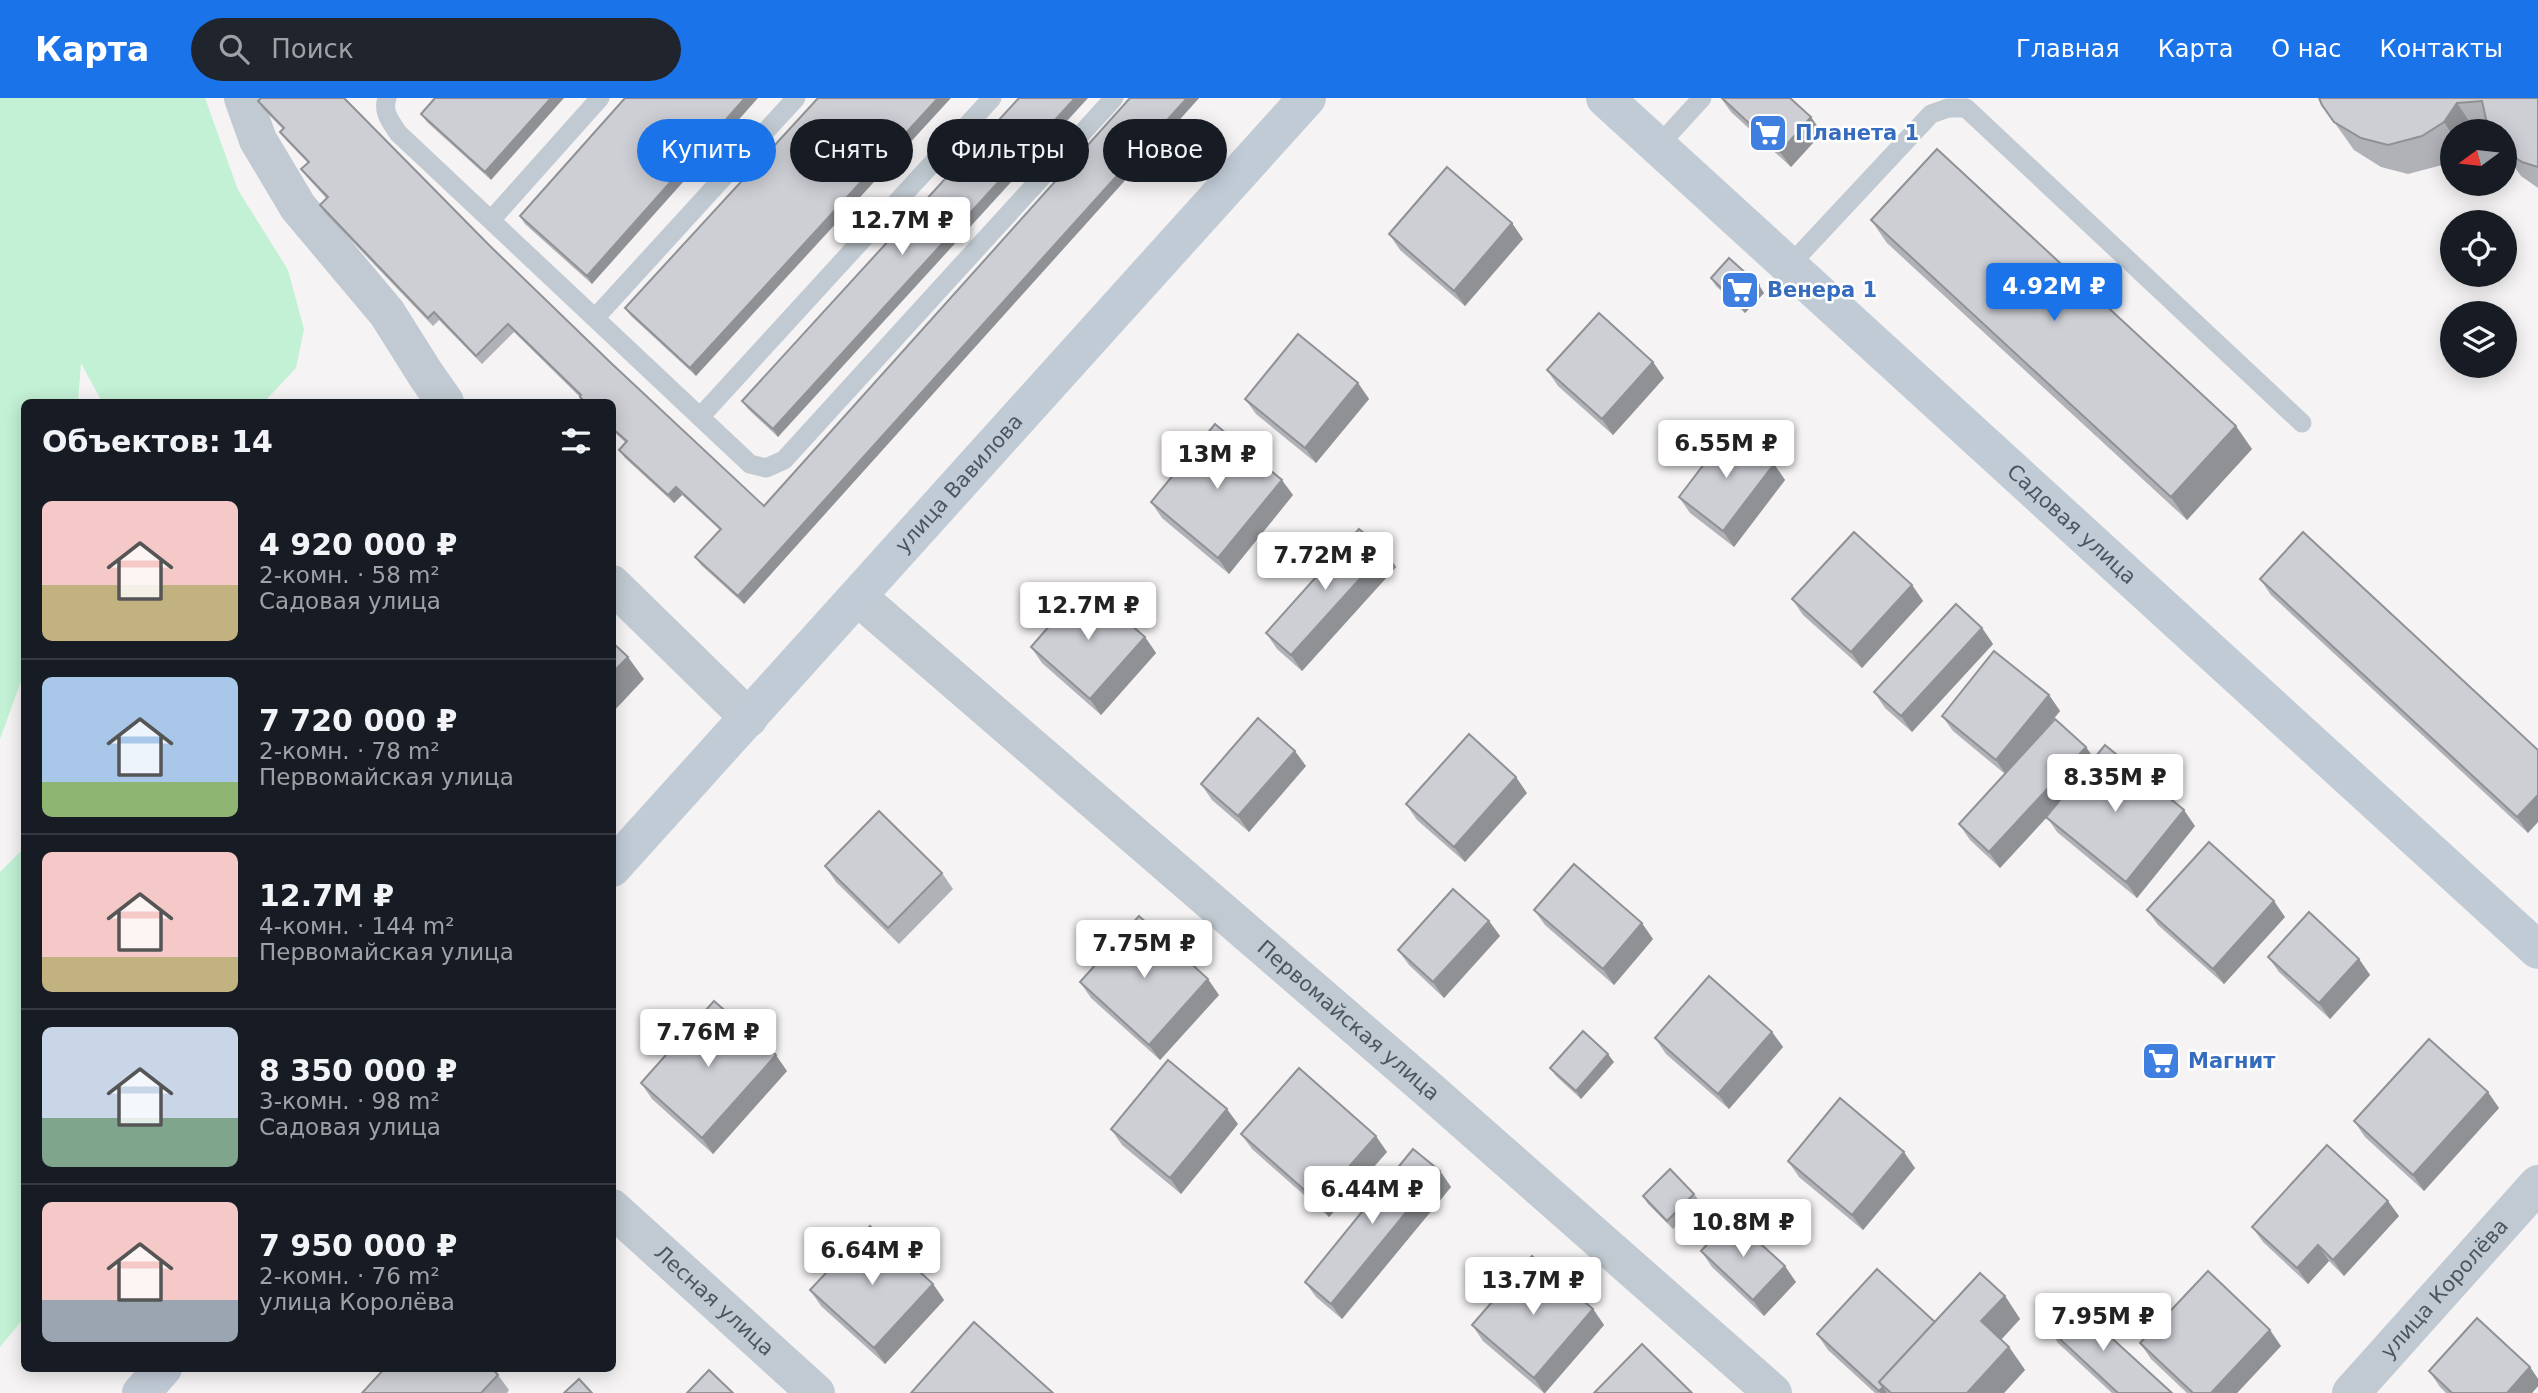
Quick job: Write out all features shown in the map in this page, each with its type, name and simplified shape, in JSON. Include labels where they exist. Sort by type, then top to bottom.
[{"type":"street","points":[[243,98],[258,140],[298,207],[387,313],[444,399]]},
{"type":"street","name":"улица Вавилова","points":[[616,864],[1307,98]]},
{"type":"street","name":"Садовая улица","points":[[1605,98],[2538,950]]},
{"type":"street","points":[[616,588],[749,718]]},
{"type":"street","name":"Первомайская улица","points":[[858,597],[1428,1089],[1773,1393]]},
{"type":"street","name":"улица Королёва","points":[[2351,1393],[2538,1184]]},
{"type":"street","name":"Лесная улица","points":[[616,1212],[817,1393]]},
{"type":"street","points":[[141,1393],[159,1372]]},
{"type":"lane","points":[[387,98],[387,117],[398,133],[750,464],[766,468],[784,460],[1114,98]]},
{"type":"lane","points":[[491,220],[600,98]]},
{"type":"lane","points":[[595,318],[796,98]]},
{"type":"lane","points":[[700,417],[992,98]]},
{"type":"lane","points":[[1658,146],[1702,98]]},
{"type":"lane","points":[[1789,266],[1931,114],[1948,108],[1966,107],[2302,423]]},
{"type":"green space","points":[[0,98],[205,98],[238,190],[288,270],[304,329],[296,368],[267,399],[100,399],[81,363],[78,399],[21,399],[21,681],[0,739]]},
{"type":"green space","points":[[21,851],[21,1322],[0,1347],[0,872]]},
{"type":"building","points":[[261,98],[344,98],[490,246],[764,506],[1055,182],[1089,182],[1089,144],[1103,128],[1103,182],[1111,182],[738,596],[695,557],[721,529],[676,487],[668,495],[619,450],[627,441],[616,431],[616,399],[582,399],[508,324],[476,356],[434,312],[428,318],[320,205],[328,197],[301,169],[309,162],[280,132],[284,128],[258,101]]},
{"type":"building","points":[[435,98],[551,98],[485,172],[421,114]]},
{"type":"building","points":[[625,98],[745,98],[726,119],[637,119],[637,182],[670,182],[587,276],[520,216]]},
{"type":"building","points":[[818,98],[938,98],[913,125],[913,119],[799,119]]},
{"type":"building","points":[[1019,98],[1075,98],[1056,119],[1000,119]]},
{"type":"building","points":[[1130,98],[1187,98],[1168,119],[1111,119]]},
{"type":"building","points":[[1722,98],[1790,98],[1811,117],[1780,152]]},
{"type":"building","points":[[2319,98],[2538,98],[2538,167],[2517,159],[2517,119],[2486,119],[2482,101],[2457,103],[2446,119],[2440,119],[2440,125],[2422,136],[2388,145],[2361,138],[2334,122]]},
{"type":"building","points":[[790,128],[790,182],[861,182],[690,368],[625,308],[741,182],[776,182],[776,144]]},
{"type":"building","points":[[1937,149],[2236,426],[2171,497],[1871,220]]},
{"type":"building","points":[[1447,167],[1512,223],[1454,291],[1389,234]]},
{"type":"building","points":[[942,182],[998,182],[773,429],[742,401]]},
{"type":"building","points":[[1729,258],[1759,285],[1739,305],[1711,278]]},
{"type":"building","points":[[1599,313],[1653,362],[1602,419],[1547,370]]},
{"type":"building","points":[[1298,334],[1358,383],[1305,448],[1245,399]]},
{"type":"building","points":[[1215,424],[1282,480],[1218,558],[1151,502]]},
{"type":"building","points":[[1730,430],[1774,464],[1723,531],[1679,497]]},
{"type":"building","points":[[1359,529],[1385,551],[1291,655],[1266,633]]},
{"type":"building","points":[[1854,532],[1912,585],[1851,652],[1792,599]]},
{"type":"building","points":[[2303,532],[2538,750],[2538,795],[2517,817],[2260,579]]},
{"type":"building","points":[[1085,585],[1145,637],[1090,699],[1031,647]]},
{"type":"building","points":[[1956,604],[1982,628],[1901,716],[1874,692]]},
{"type":"building","points":[[616,646],[628,657],[616,669]]},
{"type":"building","points":[[1994,651],[2049,695],[1996,760],[1942,716]]},
{"type":"building","points":[[1258,718],[1295,751],[1238,816],[1201,784]]},
{"type":"building","points":[[2055,719],[2086,747],[1989,852],[1959,824]]},
{"type":"building","points":[[1469,734],[1516,777],[1454,847],[1406,804]]},
{"type":"building","points":[[2105,745],[2184,810],[2126,882],[2046,817]]},
{"type":"building","points":[[879,811],[942,873],[888,928],[825,866]]},
{"type":"building","points":[[2209,842],[2274,901],[2213,969],[2147,910]]},
{"type":"building","points":[[1574,864],[1642,923],[1603,969],[1534,910]]},
{"type":"building","points":[[1453,889],[1489,921],[1433,982],[1398,950]]},
{"type":"building","points":[[2309,912],[2359,959],[2319,1003],[2268,957]]},
{"type":"building","points":[[1139,916],[1208,979],[1149,1045],[1080,982]]},
{"type":"building","points":[[1709,976],[1772,1032],[1718,1094],[1655,1038]]},
{"type":"building","points":[[714,1001],[776,1055],[702,1138],[641,1083]]},
{"type":"building","points":[[1583,1031],[1608,1054],[1576,1091],[1550,1068]]},
{"type":"building","points":[[2429,1039],[2488,1092],[2413,1175],[2354,1121]]},
{"type":"building","points":[[1168,1060],[1227,1109],[1170,1178],[1111,1129]]},
{"type":"building","points":[[1299,1068],[1376,1136],[1318,1202],[1241,1134]]},
{"type":"building","points":[[1840,1098],[1904,1152],[1852,1215],[1788,1161]]},
{"type":"building","points":[[2327,1145],[2388,1201],[2333,1260],[2318,1245],[2297,1268],[2252,1227]]},
{"type":"building","points":[[1413,1149],[1440,1171],[1331,1304],[1305,1282]]},
{"type":"building","points":[[1670,1169],[1694,1194],[1667,1221],[1643,1196]]},
{"type":"building","points":[[1732,1218],[1785,1266],[1753,1300],[1701,1251]]},
{"type":"building","points":[[870,1226],[933,1284],[874,1348],[810,1290]]},
{"type":"building","points":[[1532,1256],[1593,1309],[1534,1378],[1472,1325]]},
{"type":"building","points":[[1877,1269],[1935,1322],[1879,1382],[1883,1387],[1879,1391],[1817,1334]]},
{"type":"building","points":[[2208,1271],[2270,1330],[2211,1393],[2193,1393],[2140,1343]]},
{"type":"building","points":[[1980,1273],[2005,1296],[1981,1321],[2009,1347],[1967,1393],[1891,1393],[1879,1382]]},
{"type":"building","points":[[2071,1301],[2172,1393],[2118,1393],[2047,1327]]},
{"type":"building","points":[[2477,1318],[2530,1367],[2507,1393],[2452,1393],[2429,1371]]},
{"type":"building","points":[[974,1322],[1053,1393],[911,1393]]},
{"type":"building","points":[[1642,1344],[1692,1393],[1594,1393]]},
{"type":"building","points":[[709,1370],[733,1393],[687,1393]]},
{"type":"building","points":[[381,1372],[495,1372],[498,1375],[481,1393],[362,1393]]},
{"type":"building","points":[[579,1379],[592,1393],[564,1393]]},
{"type":"place","name":"Планета 1","points":[[1768,133]]},
{"type":"place","name":"Венера 1","points":[[1740,290]]},
{"type":"place","name":"Магнит","points":[[2161,1061]]}]
